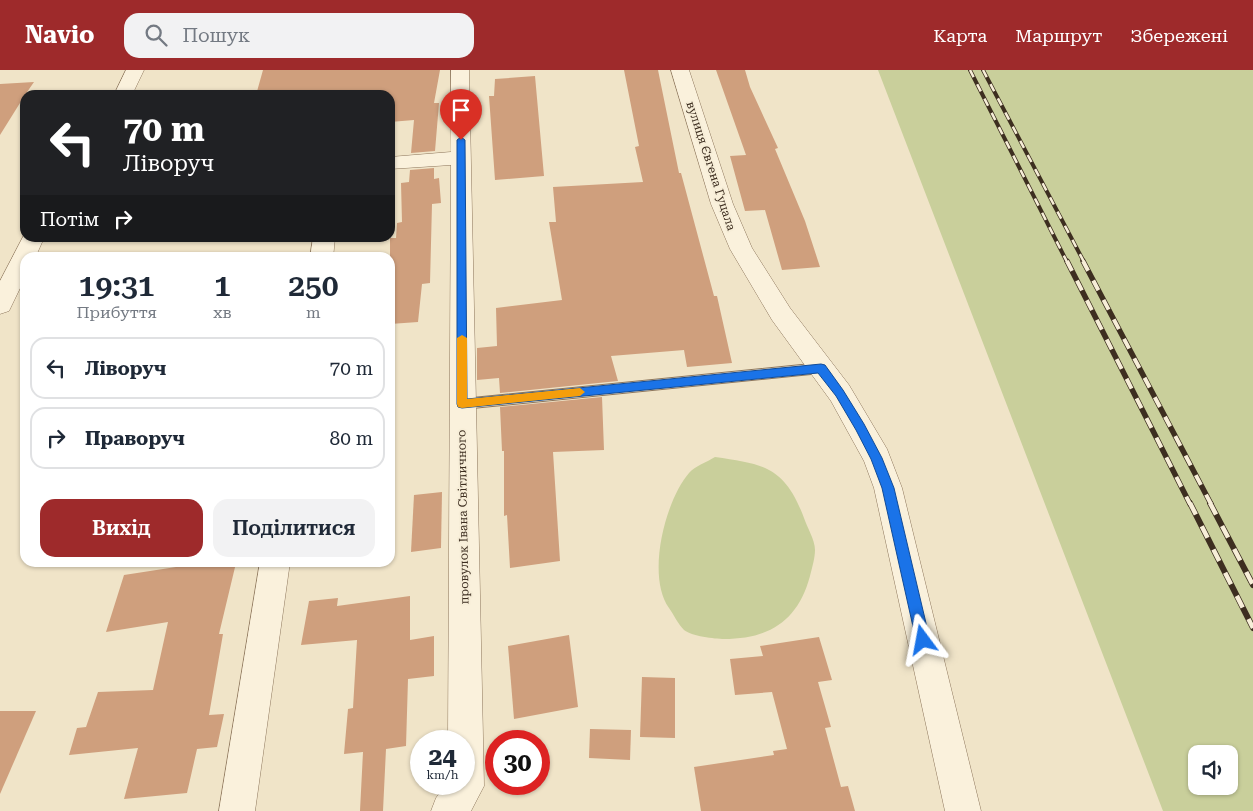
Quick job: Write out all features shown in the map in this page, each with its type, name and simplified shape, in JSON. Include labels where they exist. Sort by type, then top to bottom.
[{"type":"street","points":[[125,90],[135,70]]},
{"type":"street","name":"провулок Івана Світличного","points":[[448,811],[466,786],[460,70]]},
{"type":"street","name":"вулиця Євгена Гуцала","points":[[680,70],[732,231],[764,289],[840,393],[876,458],[888,488],[962,811]]},
{"type":"street","points":[[395,163],[461,158]]},
{"type":"street","points":[[0,305],[20,263]]},
{"type":"street","points":[[237,811],[274,567]]},
{"type":"lane","points":[[462,404],[821,368]]},
{"type":"green space","points":[[878,70],[1253,70],[1253,811],[1163,811]]},
{"type":"green space","points":[[715,457],[760,466],[780,478],[797,501],[815,546],[810,576],[798,605],[789,616],[768,631],[740,638],[709,638],[684,630],[662,594],[659,577],[661,539],[666,520],[680,486],[689,473]]},
{"type":"building","points":[[263,70],[440,70],[434,103],[439,103],[435,151],[411,153],[414,120],[395,122],[395,90],[257,90]]},
{"type":"building","points":[[624,70],[658,70],[679,173],[681,173],[714,296],[717,296],[732,363],[687,367],[684,350],[611,356],[618,381],[500,393],[499,378],[477,380],[477,348],[497,346],[496,308],[562,300],[549,222],[556,222],[553,187],[643,182],[635,147],[639,146]]},
{"type":"building","points":[[716,70],[745,70],[750,87],[778,148],[775,149],[805,221],[820,267],[782,270],[765,210],[745,211],[730,156],[746,155]]},
{"type":"building","points":[[535,76],[544,176],[495,180],[489,96],[494,96],[495,79]]},
{"type":"building","points":[[34,82],[28,90],[20,90],[20,103],[0,135],[0,84]]},
{"type":"building","points":[[434,168],[434,179],[439,178],[441,203],[432,204],[430,283],[422,284],[418,322],[395,324],[395,252],[390,252],[390,242],[395,242],[397,223],[402,222],[401,183],[409,182],[410,170]]},
{"type":"building","points":[[602,397],[604,450],[553,452],[560,561],[510,568],[507,515],[504,516],[504,451],[502,451],[500,407]]},
{"type":"building","points":[[442,492],[441,548],[411,552],[414,495]]},
{"type":"building","points":[[176,567],[235,567],[219,634],[223,634],[209,715],[224,714],[217,747],[197,749],[187,793],[124,799],[138,748],[69,755],[77,728],[86,727],[98,692],[153,690],[168,622],[106,632],[124,575]]},
{"type":"building","points":[[410,596],[410,640],[434,636],[434,676],[408,679],[406,746],[386,749],[383,811],[360,811],[363,752],[344,754],[348,709],[353,708],[357,640],[301,645],[309,601],[338,598],[337,606]]},
{"type":"building","points":[[569,635],[578,707],[514,719],[508,646]]},
{"type":"building","points":[[819,637],[832,680],[818,682],[831,727],[825,728],[841,787],[848,786],[855,811],[701,811],[694,767],[774,755],[773,751],[787,749],[772,692],[735,695],[730,659],[763,656],[760,646]]},
{"type":"building","points":[[642,677],[675,678],[675,738],[640,737]]},
{"type":"building","points":[[0,711],[36,711],[0,794]]},
{"type":"building","points":[[590,729],[631,730],[630,760],[589,758]]},
{"type":"railway","points":[[970,70],[1067,262]]},
{"type":"railway","points":[[983,70],[1084,262]]},
{"type":"railway","points":[[1067,261],[1190,504]]},
{"type":"railway","points":[[1083,261],[1211,504]]},
{"type":"railway","points":[[1190,503],[1253,628]]},
{"type":"railway","points":[[1210,503],[1253,585]]},
{"type":"slow traffic","points":[[462,338],[462,404],[580,392]]},
{"type":"route","points":[[461,140],[462,404],[821,368],[840,393],[860,427],[876,458],[888,488],[923,640]]}]
